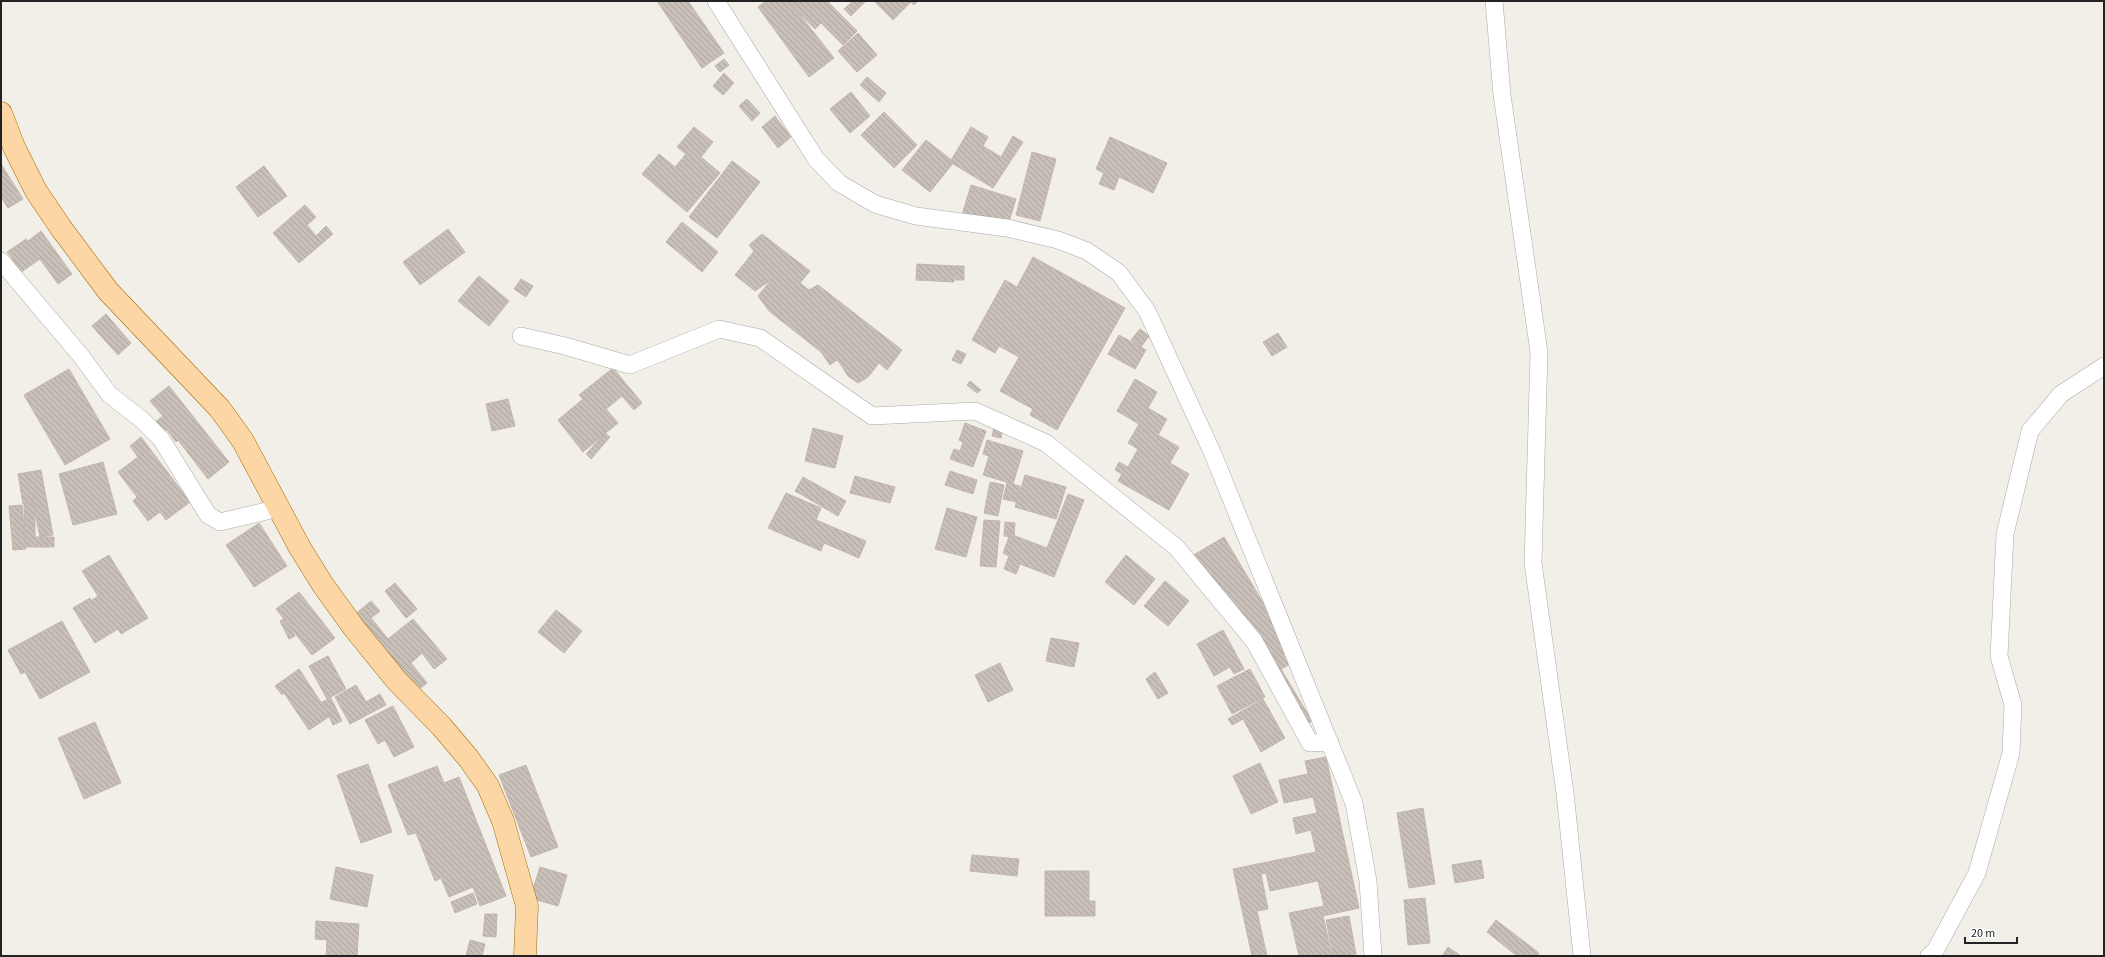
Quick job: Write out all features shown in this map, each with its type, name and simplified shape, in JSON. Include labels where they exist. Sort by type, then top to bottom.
[{"type":"main road","points":[[1,112],[14,147],[36,191],[61,228],[108,291],[220,409],[243,441],[300,548],[354,628],[396,681],[442,727],[469,759],[488,786],[503,821],[527,906],[526,956]]},
{"type":"street","points":[[716,1],[816,160],[839,183],[875,204],[916,216],[1007,228],[1058,240],[1087,251],[1119,273],[1146,312],[1213,454],[1354,803],[1368,880],[1373,956]]},
{"type":"street","points":[[1494,1],[1502,95],[1538,352],[1533,563],[1565,793],[1582,956]]},
{"type":"street","points":[[1,261],[81,356],[109,394],[142,420],[161,439],[208,515],[220,522],[279,508]]},
{"type":"street","points":[[521,336],[565,346],[630,365],[719,329],[760,338],[872,416],[975,411],[1046,443],[1176,547],[1254,641],[1310,743],[1330,742]]},
{"type":"street","points":[[1929,956],[1935,951],[1977,873],[2010,753],[2013,705],[1999,656],[2004,534],[2030,431],[2061,394],[2104,366]]},
{"type":"building","points":[[657,1],[688,1],[724,53],[702,68]]},
{"type":"building","points":[[766,1],[789,1],[834,58],[809,77],[758,7]]},
{"type":"building","points":[[794,1],[827,1],[857,31],[843,45],[821,23],[815,29],[790,4]]},
{"type":"building","points":[[853,1],[866,1],[851,16],[844,9]]},
{"type":"building","points":[[874,1],[918,1],[914,5],[911,2],[893,20]]},
{"type":"building","points":[[858,33],[877,55],[857,72],[838,51]]},
{"type":"building","points":[[724,59],[729,65],[720,72],[715,66]]},
{"type":"building","points":[[724,73],[734,83],[723,95],[713,86]]},
{"type":"building","points":[[867,77],[886,93],[879,102],[860,85]]},
{"type":"building","points":[[851,92],[870,116],[850,133],[830,109]]},
{"type":"building","points":[[747,99],[760,113],[752,121],[739,106]]},
{"type":"building","points":[[884,112],[917,145],[894,168],[861,135]]},
{"type":"building","points":[[775,116],[791,137],[778,148],[762,127]]},
{"type":"building","points":[[694,127],[713,142],[701,157],[720,173],[687,212],[642,174],[659,154],[675,167],[686,154],[677,147]]},
{"type":"building","points":[[971,127],[988,137],[983,146],[1001,157],[1013,136],[1023,142],[993,188],[950,162]]},
{"type":"building","points":[[1110,137],[1167,163],[1153,193],[1119,177],[1114,190],[1099,184],[1104,173],[1096,169]]},
{"type":"building","points":[[926,140],[954,162],[930,192],[902,170]]},
{"type":"building","points":[[1032,152],[1056,159],[1040,221],[1016,215]]},
{"type":"building","points":[[732,161],[760,182],[717,238],[689,217]]},
{"type":"building","points":[[1,164],[23,199],[8,208],[1,197]]},
{"type":"building","points":[[264,166],[287,196],[258,217],[236,187]]},
{"type":"building","points":[[971,185],[1016,199],[1007,228],[962,215]]},
{"type":"building","points":[[305,205],[316,217],[307,225],[316,236],[326,226],[333,234],[299,263],[273,233]]},
{"type":"building","points":[[682,222],[718,252],[702,272],[666,242]]},
{"type":"building","points":[[448,229],[465,252],[420,285],[403,262]]},
{"type":"building","points":[[41,231],[72,274],[58,284],[40,259],[14,277],[6,265],[13,260],[7,252],[26,239],[28,241]]},
{"type":"building","points":[[762,234],[810,271],[800,283],[809,290],[818,285],[902,350],[887,370],[879,363],[868,377],[858,383],[848,376],[837,360],[830,365],[821,352],[769,311],[758,296],[771,280],[755,291],[735,275],[754,251],[749,245]]},
{"type":"building","points":[[1033,257],[1125,308],[1057,430],[1030,415],[1033,409],[1000,391],[1019,357],[999,346],[995,353],[972,340],[1005,280],[1017,287]]},
{"type":"building","points":[[917,264],[955,266],[954,282],[916,280]]},
{"type":"building","points":[[955,266],[964,266],[964,280],[956,280]]},
{"type":"building","points":[[479,276],[509,301],[489,326],[458,301]]},
{"type":"building","points":[[521,279],[533,286],[526,297],[514,289]]},
{"type":"building","points":[[106,314],[131,343],[118,355],[92,326]]},
{"type":"building","points":[[1140,329],[1149,336],[1141,347],[1131,340]]},
{"type":"building","points":[[1278,333],[1287,347],[1272,356],[1263,342]]},
{"type":"building","points":[[1119,335],[1146,350],[1135,369],[1108,354]]},
{"type":"building","points":[[957,350],[966,354],[961,364],[952,360]]},
{"type":"building","points":[[613,368],[642,403],[634,410],[622,396],[606,409],[618,423],[583,452],[558,420],[583,399],[579,395]]},
{"type":"building","points":[[69,369],[110,439],[65,465],[24,395]]},
{"type":"building","points":[[1135,379],[1157,392],[1148,408],[1167,419],[1158,435],[1179,447],[1170,463],[1189,474],[1169,510],[1118,481],[1122,474],[1115,470],[1119,462],[1128,467],[1138,449],[1128,443],[1139,424],[1117,411]]},
{"type":"building","points":[[970,381],[981,390],[977,393],[967,385]]},
{"type":"building","points":[[169,386],[229,462],[208,479],[178,440],[176,442],[167,430],[163,433],[154,423],[163,416],[150,401]]},
{"type":"building","points":[[508,399],[515,426],[492,431],[486,404]]},
{"type":"building","points":[[965,423],[986,431],[973,467],[950,459],[954,449],[960,451],[963,442],[959,440]]},
{"type":"building","points":[[995,423],[1004,425],[1001,438],[992,436]]},
{"type":"building","points":[[813,428],[843,436],[835,468],[805,461]]},
{"type":"building","points":[[605,433],[610,437],[591,459],[586,454]]},
{"type":"building","points":[[141,437],[190,502],[166,520],[160,512],[148,521],[133,501],[137,497],[118,472],[138,457],[130,446]]},
{"type":"building","points":[[987,440],[1023,451],[1013,484],[983,475],[989,456],[983,454]]},
{"type":"building","points":[[103,462],[117,514],[73,525],[59,474]]},
{"type":"building","points":[[41,470],[53,535],[40,537],[33,502],[23,504],[18,474]]},
{"type":"building","points":[[950,471],[977,480],[973,494],[945,485]]},
{"type":"building","points":[[1025,475],[1066,487],[1056,519],[1015,507]]},
{"type":"building","points":[[855,476],[895,487],[890,503],[850,493]]},
{"type":"building","points":[[803,477],[846,501],[838,516],[795,491]]},
{"type":"building","points":[[990,482],[1004,485],[998,516],[984,513]]},
{"type":"building","points":[[1007,483],[1020,486],[1016,502],[1003,499]]},
{"type":"building","points":[[786,493],[821,508],[816,520],[866,541],[859,558],[824,543],[821,551],[768,528]]},
{"type":"building","points":[[1068,494],[1084,500],[1054,577],[1020,564],[1016,574],[1004,569],[1009,556],[1003,553],[1010,534],[1047,548]]},
{"type":"building","points":[[35,503],[35,537],[54,537],[54,547],[25,547],[24,504]]},
{"type":"building","points":[[22,505],[26,549],[13,550],[9,506]]},
{"type":"building","points":[[947,508],[977,517],[966,557],[935,549]]},
{"type":"building","points":[[984,520],[1000,521],[996,567],[980,566]]},
{"type":"building","points":[[1005,522],[1015,523],[1014,537],[1004,536]]},
{"type":"building","points":[[259,523],[287,566],[254,587],[226,545]]},
{"type":"building","points":[[1224,537],[1297,660],[1281,669],[1312,721],[1298,729],[1225,595],[1192,556]]},
{"type":"building","points":[[109,555],[148,618],[121,634],[118,629],[95,643],[73,608],[90,598],[91,601],[98,596],[82,571]]},
{"type":"building","points":[[1126,555],[1155,579],[1134,605],[1105,582]]},
{"type":"building","points":[[1165,581],[1189,601],[1168,626],[1144,606]]},
{"type":"building","points":[[395,583],[417,609],[406,618],[385,591]]},
{"type":"building","points":[[299,592],[335,638],[312,655],[276,609]]},
{"type":"building","points":[[371,601],[380,611],[371,618],[388,639],[413,619],[447,659],[434,669],[422,653],[411,663],[427,683],[416,692],[352,617]]},
{"type":"building","points":[[556,610],[582,631],[564,653],[538,632]]},
{"type":"building","points":[[285,618],[295,636],[289,639],[280,621]]},
{"type":"building","points":[[62,621],[90,672],[40,699],[25,672],[21,674],[8,650]]},
{"type":"building","points":[[1223,630],[1244,669],[1234,674],[1230,667],[1214,676],[1197,644]]},
{"type":"building","points":[[1051,638],[1079,643],[1074,667],[1046,661]]},
{"type":"building","points":[[328,656],[346,689],[327,699],[309,666]]},
{"type":"building","points":[[1000,663],[1013,690],[988,702],[975,675]]},
{"type":"building","points":[[299,669],[330,716],[309,730],[284,693],[282,695],[275,686]]},
{"type":"building","points":[[1250,669],[1265,697],[1232,714],[1217,686]]},
{"type":"building","points":[[1155,672],[1168,693],[1158,699],[1146,679]]},
{"type":"building","points":[[356,685],[366,702],[380,694],[386,705],[350,724],[335,697]]},
{"type":"building","points":[[331,698],[342,721],[333,725],[322,702]]},
{"type":"building","points":[[1263,699],[1285,738],[1261,752],[1243,719],[1232,725],[1228,719]]},
{"type":"building","points":[[393,706],[414,747],[394,757],[385,740],[378,744],[365,720]]},
{"type":"building","points":[[95,722],[121,783],[84,799],[58,738]]},
{"type":"building","points":[[1326,757],[1359,908],[1323,916],[1332,956],[1299,956],[1289,913],[1324,906],[1318,881],[1270,891],[1266,873],[1261,874],[1268,909],[1257,911],[1267,956],[1252,956],[1233,869],[1316,852],[1311,830],[1296,834],[1293,818],[1317,813],[1313,797],[1284,803],[1279,780],[1308,774],[1305,761]]},
{"type":"building","points":[[1260,763],[1278,802],[1251,814],[1233,776]]},
{"type":"building","points":[[368,764],[392,832],[361,843],[337,775]]},
{"type":"building","points":[[526,765],[558,847],[531,857],[499,775]]},
{"type":"building","points":[[437,766],[444,783],[459,777],[506,896],[480,906],[473,887],[449,897],[441,878],[435,881],[416,833],[408,835],[388,785]]},
{"type":"building","points":[[1423,808],[1435,884],[1409,888],[1397,813]]},
{"type":"building","points":[[972,855],[1019,859],[1017,876],[970,871]]},
{"type":"building","points":[[1481,860],[1484,878],[1455,883],[1452,865]]},
{"type":"building","points":[[336,867],[373,875],[367,907],[330,899]]},
{"type":"building","points":[[540,867],[567,875],[558,906],[530,898]]},
{"type":"building","points":[[1045,871],[1089,871],[1089,901],[1095,901],[1095,916],[1045,916]]},
{"type":"building","points":[[473,893],[477,904],[455,913],[451,902]]},
{"type":"building","points":[[1425,898],[1430,943],[1408,945],[1404,900]]},
{"type":"building","points":[[485,914],[497,914],[496,937],[483,936]]},
{"type":"building","points":[[1349,916],[1356,954],[1333,956],[1326,920]]},
{"type":"building","points":[[1496,920],[1539,953],[1537,956],[1517,956],[1487,932]]},
{"type":"building","points":[[316,921],[359,924],[357,956],[326,956],[327,940],[315,939]]},
{"type":"building","points":[[470,940],[485,944],[482,956],[466,956]]},
{"type":"building","points":[[1448,947],[1461,956],[1442,956]]}]
